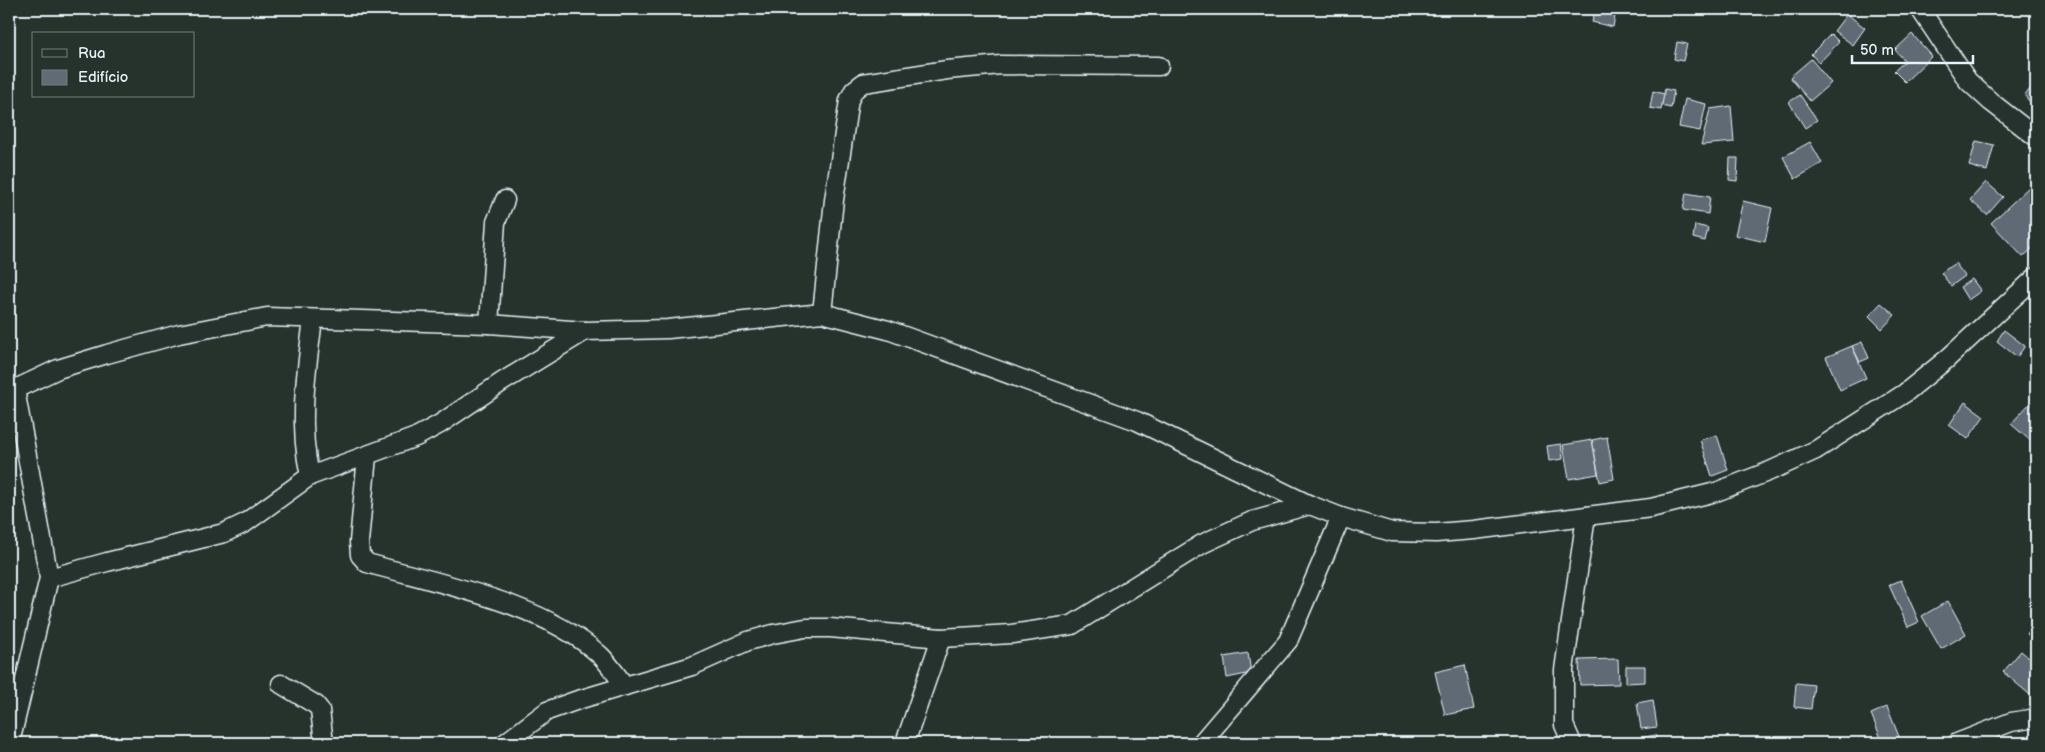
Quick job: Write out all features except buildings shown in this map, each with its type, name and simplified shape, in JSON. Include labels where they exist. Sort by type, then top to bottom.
[{"type":"street","points":[[1920,9],[1968,81],[1991,102],[2036,137]]},
{"type":"street","points":[[822,313],[834,200],[849,100],[854,90],[863,82],[947,70],[1001,65],[1159,66]]},
{"type":"street","points":[[489,324],[496,222],[505,200]]},
{"type":"street","points":[[10,743],[49,578],[12,390],[58,369],[179,334],[266,317],[313,320],[359,319],[489,324],[585,331],[668,330],[822,313],[888,330],[1137,421],[1310,505],[1342,518],[1392,532],[1436,533],[1651,508],[1716,492],[1816,450],[1865,420],[1912,387],[1947,359],[2036,277]]},
{"type":"street","points":[[310,476],[303,435],[307,366],[313,320]]},
{"type":"street","points":[[49,578],[224,533],[245,523],[310,476],[416,437],[440,424],[502,382],[585,331]]},
{"type":"street","points":[[367,456],[359,542],[360,554],[367,563],[519,608],[565,631],[601,656],[625,686]]},
{"type":"street","points":[[505,743],[514,734],[547,711],[692,666],[748,641],[773,634],[805,628],[830,628],[941,638],[1012,634],[1072,625],[1202,544],[1252,521],[1310,505]]},
{"type":"street","points":[[1572,743],[1564,724],[1564,670],[1586,516]]},
{"type":"street","points":[[1201,743],[1288,641],[1342,518]]},
{"type":"street","points":[[904,743],[941,638]]},
{"type":"street","points":[[281,684],[316,705],[320,710],[324,743]]},
{"type":"street","points":[[1957,743],[2011,722],[2036,718]]}]
